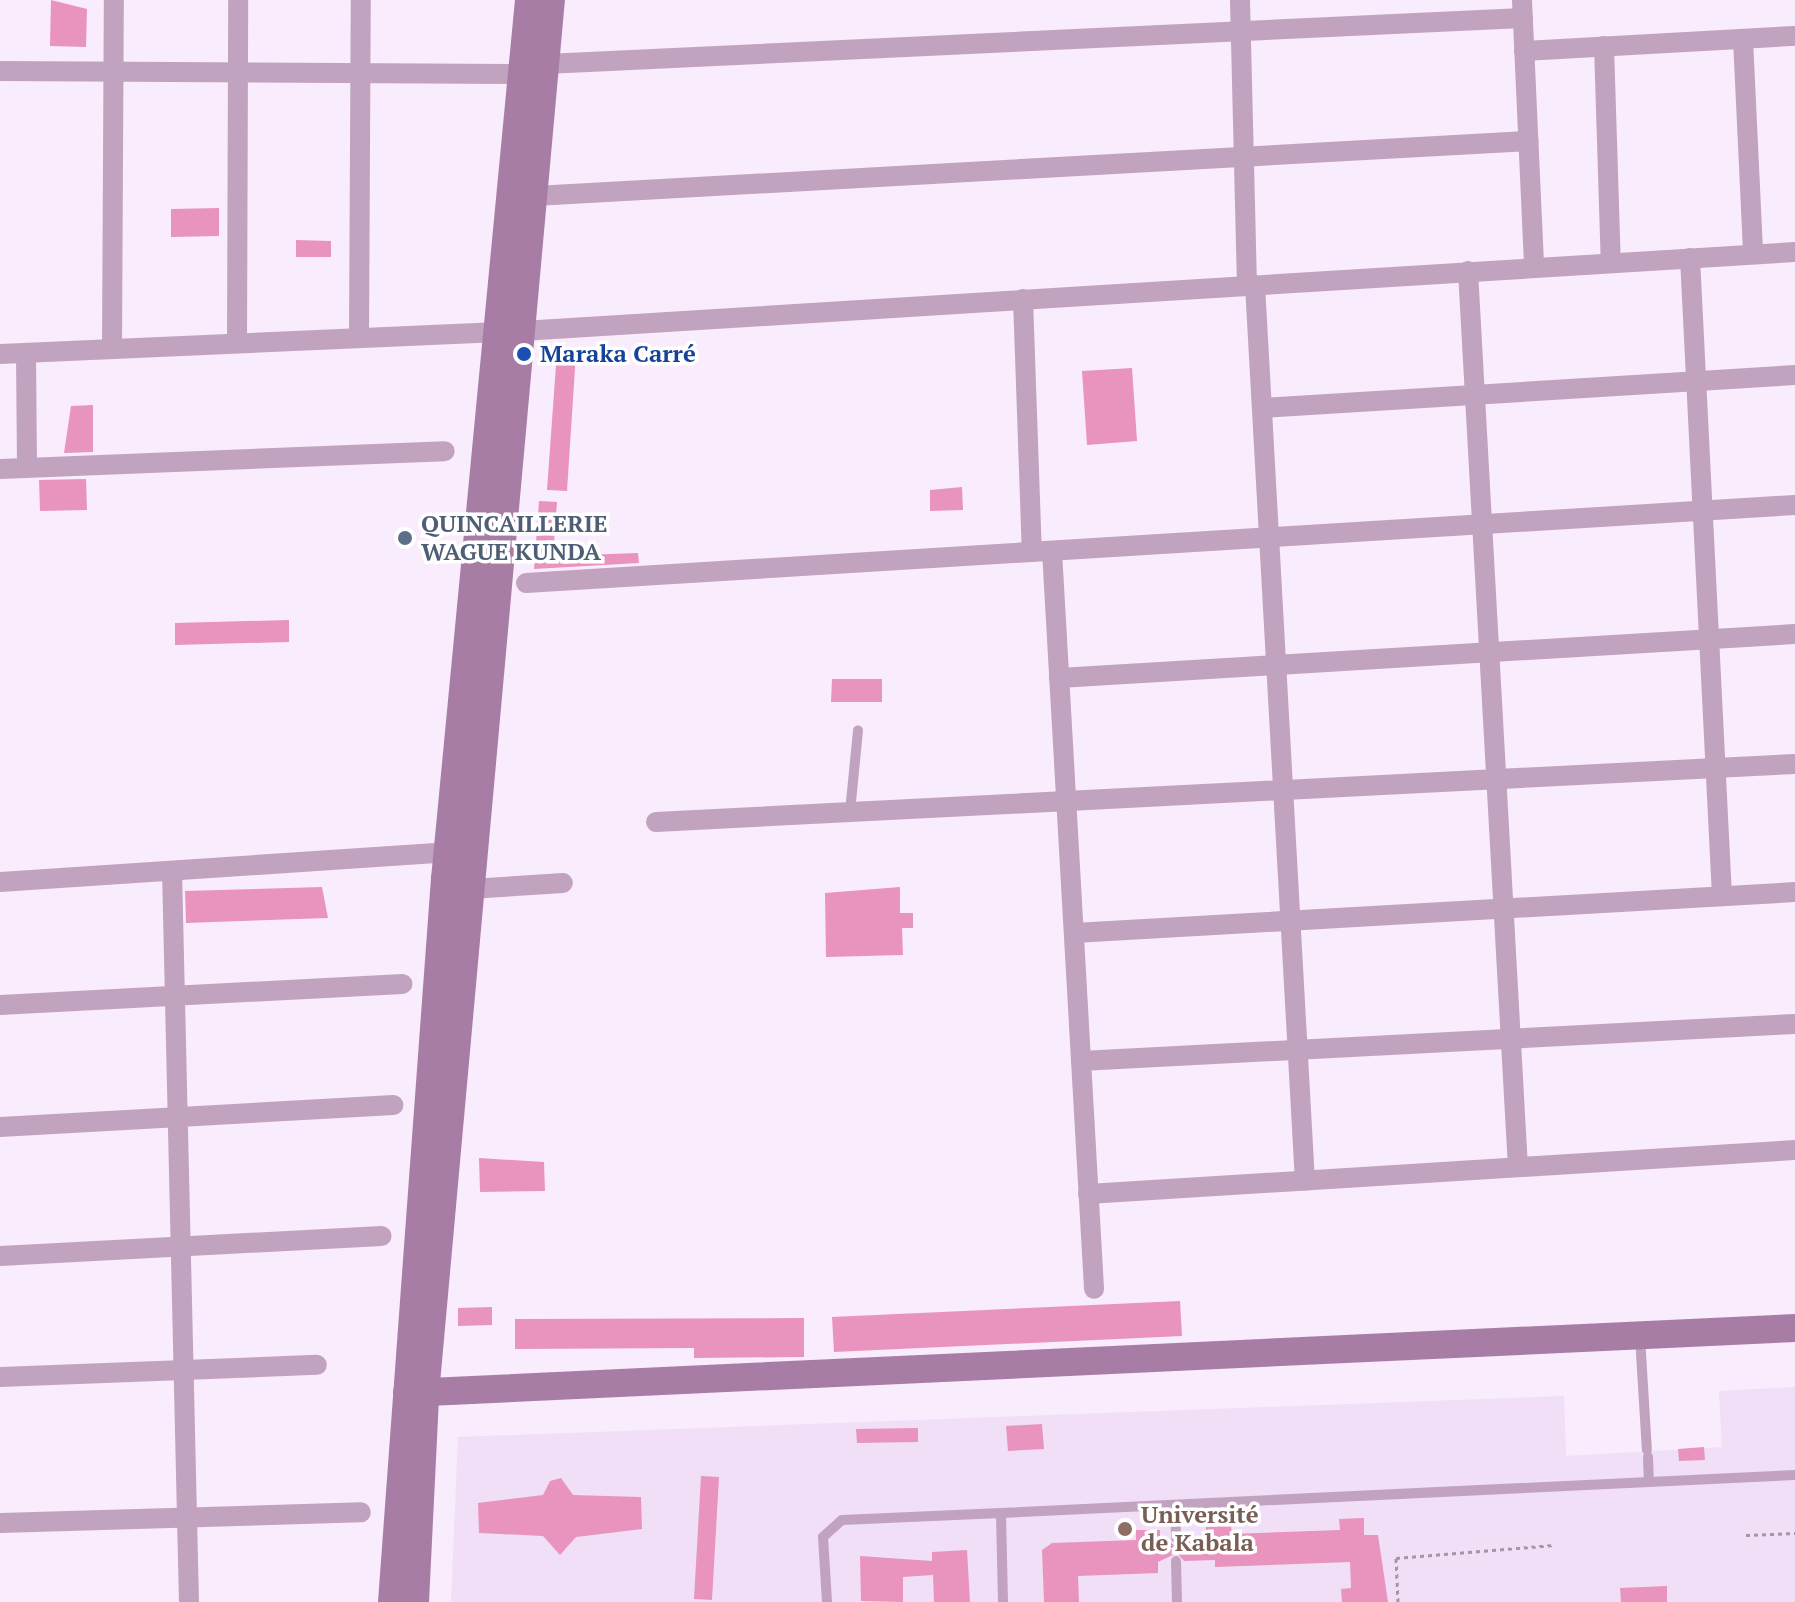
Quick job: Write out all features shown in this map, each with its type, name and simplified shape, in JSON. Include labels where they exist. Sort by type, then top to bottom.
[{"type":"main road","points":[[415,1602],[414,1393],[447,852],[511,331],[535,196],[534,69],[529,0]]},
{"type":"main road","points":[[392,1602],[470,889],[511,331],[534,69],[551,0]]},
{"type":"main road","points":[[414,1393],[1795,1328]]},
{"type":"street","points":[[112,349],[114,0]]},
{"type":"street","points":[[237,343],[238,0]]},
{"type":"street","points":[[359,337],[361,0]]},
{"type":"street","points":[[1240,0],[1251,285],[1262,408],[1305,1181]]},
{"type":"street","points":[[0,71],[534,69],[1241,30],[1522,9],[1534,268]]},
{"type":"street","points":[[1524,51],[1795,36]]},
{"type":"street","points":[[1743,39],[1753,254]]},
{"type":"street","points":[[1604,46],[1611,263]]},
{"type":"street","points":[[535,196],[1528,141]]},
{"type":"street","points":[[0,354],[511,331],[1795,252]]},
{"type":"street","points":[[1690,258],[1722,896]]},
{"type":"street","points":[[1468,271],[1518,1167]]},
{"type":"street","points":[[1023,299],[1042,551],[1059,678],[1094,1289]]},
{"type":"street","points":[[26,353],[27,468]]},
{"type":"street","points":[[1262,408],[1795,375]]},
{"type":"street","points":[[0,469],[445,451]]},
{"type":"street","points":[[526,583],[1795,505]]},
{"type":"street","points":[[1059,678],[1795,634]]},
{"type":"street","points":[[656,822],[1067,805],[1795,764]]},
{"type":"street","points":[[0,882],[447,852]]},
{"type":"street","points":[[172,871],[189,1602]]},
{"type":"street","points":[[470,889],[563,883]]},
{"type":"street","points":[[1074,933],[1795,892]]},
{"type":"street","points":[[0,1005],[402,984]]},
{"type":"street","points":[[1081,1061],[1795,1024]]},
{"type":"street","points":[[0,1127],[393,1105]]},
{"type":"street","points":[[1088,1194],[1795,1150]]},
{"type":"street","points":[[0,1256],[381,1236]]},
{"type":"street","points":[[0,1377],[317,1365]]},
{"type":"street","points":[[0,1523],[361,1512]]},
{"type":"lane","points":[[850,814],[858,730]]},
{"type":"lane","points":[[1640,1336],[1649,1482]]},
{"type":"lane","points":[[827,1602],[823,1537],[842,1520],[1795,1475]]},
{"type":"lane","points":[[1175,1505],[1176,1538]]},
{"type":"lane","points":[[1001,1513],[1003,1602]]},
{"type":"lane","points":[[1176,1561],[1177,1602]]},
{"type":"path","points":[[1746,1535],[1795,1533]]},
{"type":"path","points":[[1398,1602],[1396,1558],[1553,1545]]},
{"type":"shaded area","name":"Université de Kabala","points":[[1795,1387],[1795,1602],[451,1602],[458,1437],[1564,1396],[1566,1456],[1722,1447],[1719,1391]]},
{"type":"building","points":[[51,0],[87,9],[86,47],[50,46]]},
{"type":"building","points":[[219,208],[219,236],[171,237],[171,209]]},
{"type":"building","points":[[296,240],[331,241],[331,257],[296,257]]},
{"type":"building","points":[[557,351],[576,353],[567,491],[547,490]]},
{"type":"building","points":[[1132,368],[1137,441],[1087,445],[1082,371]]},
{"type":"building","points":[[93,405],[93,452],[64,453],[71,406]]},
{"type":"building","points":[[86,479],[87,510],[40,511],[39,480]]},
{"type":"building","points":[[962,487],[963,510],[930,511],[930,490]]},
{"type":"building","points":[[539,501],[557,502],[553,556],[638,553],[639,563],[534,569]]},
{"type":"building","points":[[289,620],[289,642],[175,645],[175,623]]},
{"type":"building","points":[[832,679],[882,679],[882,702],[831,702]]},
{"type":"building","points":[[322,887],[328,918],[186,923],[185,891]]},
{"type":"building","points":[[900,887],[900,913],[913,913],[913,928],[902,928],[903,955],[826,957],[825,893]]},
{"type":"building","points":[[479,1158],[544,1162],[545,1191],[480,1192]]},
{"type":"building","points":[[1180,1301],[1182,1336],[834,1352],[832,1317]]},
{"type":"building","points":[[492,1307],[492,1325],[458,1326],[458,1308]]},
{"type":"building","points":[[804,1318],[804,1357],[694,1358],[694,1348],[515,1349],[515,1319]]},
{"type":"building","points":[[1042,1424],[1044,1449],[1008,1451],[1006,1426]]},
{"type":"building","points":[[918,1428],[918,1442],[857,1443],[856,1429]]},
{"type":"building","points":[[1704,1447],[1705,1460],[1679,1461],[1678,1449]]},
{"type":"building","points":[[701,1476],[719,1477],[712,1600],[694,1599]]},
{"type":"building","points":[[561,1478],[573,1495],[641,1497],[642,1529],[576,1537],[560,1555],[543,1536],[479,1533],[478,1503],[543,1495],[550,1481]]},
{"type":"building","points":[[1364,1518],[1364,1535],[1378,1535],[1388,1602],[1342,1602],[1341,1589],[1351,1588],[1350,1562],[1215,1567],[1215,1560],[1184,1561],[1177,1553],[1158,1562],[1158,1573],[1078,1576],[1079,1602],[1044,1602],[1042,1550],[1052,1543],[1136,1540],[1136,1530],[1160,1530],[1160,1538],[1177,1546],[1184,1538],[1206,1537],[1206,1527],[1231,1526],[1232,1534],[1340,1530],[1339,1519]]},
{"type":"building","points":[[967,1550],[970,1602],[934,1602],[933,1575],[903,1577],[903,1602],[861,1601],[860,1556],[932,1561],[932,1552]]},
{"type":"building","points":[[1667,1586],[1667,1602],[1621,1602],[1620,1588]]},
{"type":"place","name":"Maraka Carré","points":[[524,354]]},
{"type":"place","name":"QUINCAILLERIE WAGUE KUNDA","points":[[405,538]]},
{"type":"place","name":"Université de Kabala","points":[[1125,1529]]}]
